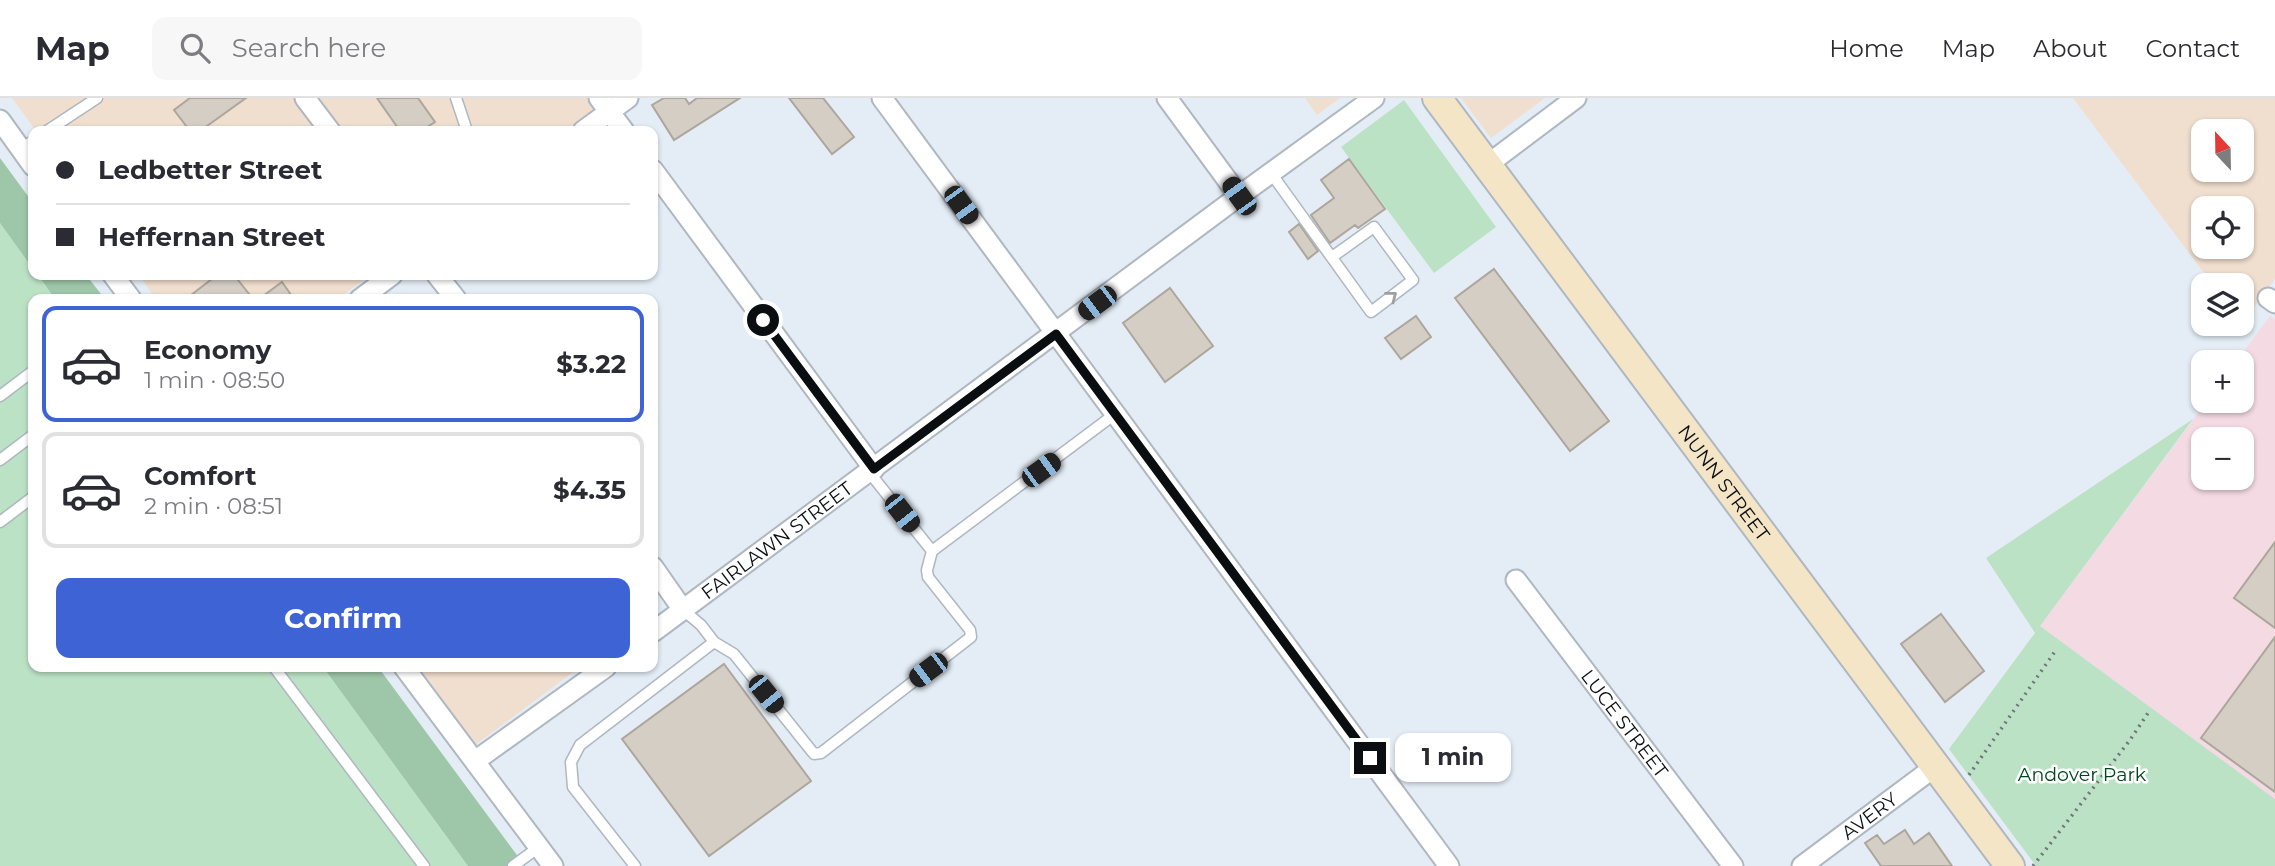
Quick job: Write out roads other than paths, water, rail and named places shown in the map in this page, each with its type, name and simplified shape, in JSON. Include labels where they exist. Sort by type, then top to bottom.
[{"type":"street","points":[[305,98],[326,126]]},
{"type":"street","points":[[587,126],[605,105],[628,98]]},
{"type":"street","points":[[881,98],[1449,866]]},
{"type":"street","points":[[1167,98],[1239,196]]},
{"type":"street","name":"FAIRLAWN STREET","points":[[658,628],[1374,98]]},
{"type":"street","name":"NUNN STREET","points":[[1437,98],[2010,866]]},
{"type":"street","points":[[1487,165],[1576,98]]},
{"type":"street","points":[[605,105],[620,126]]},
{"type":"street","points":[[0,120],[27,145]]},
{"type":"street","points":[[658,177],[872,470]]},
{"type":"street","points":[[367,294],[385,280]]},
{"type":"street","points":[[441,280],[452,294]]},
{"type":"street","points":[[658,574],[683,610]]},
{"type":"street","name":"LUCE STREET","points":[[1516,580],[1733,866]]},
{"type":"street","points":[[408,672],[553,866]]},
{"type":"street","points":[[475,761],[599,672]]},
{"type":"street","name":"AVERY","points":[[1802,866],[1936,766]]},
{"type":"lane","points":[[55,126],[97,98]]},
{"type":"lane","points":[[456,98],[465,126]]},
{"type":"lane","points":[[1271,173],[1371,312],[1413,280],[1374,227],[1332,257]]},
{"type":"lane","points":[[0,396],[28,375]]},
{"type":"lane","points":[[683,610],[701,625],[714,642],[734,654],[814,754],[821,753],[971,637],[970,631],[928,577],[932,551],[1115,414]]},
{"type":"lane","points":[[0,460],[28,439]]},
{"type":"lane","points":[[872,470],[932,551]]},
{"type":"lane","points":[[0,522],[28,501]]},
{"type":"lane","points":[[635,866],[573,788],[571,762],[580,745],[714,642]]},
{"type":"lane","points":[[278,672],[424,866]]},
{"type":"lane","points":[[513,866],[539,847]]},
{"type":"park label","name":"Andover Park","points":[[2082,774]]}]
